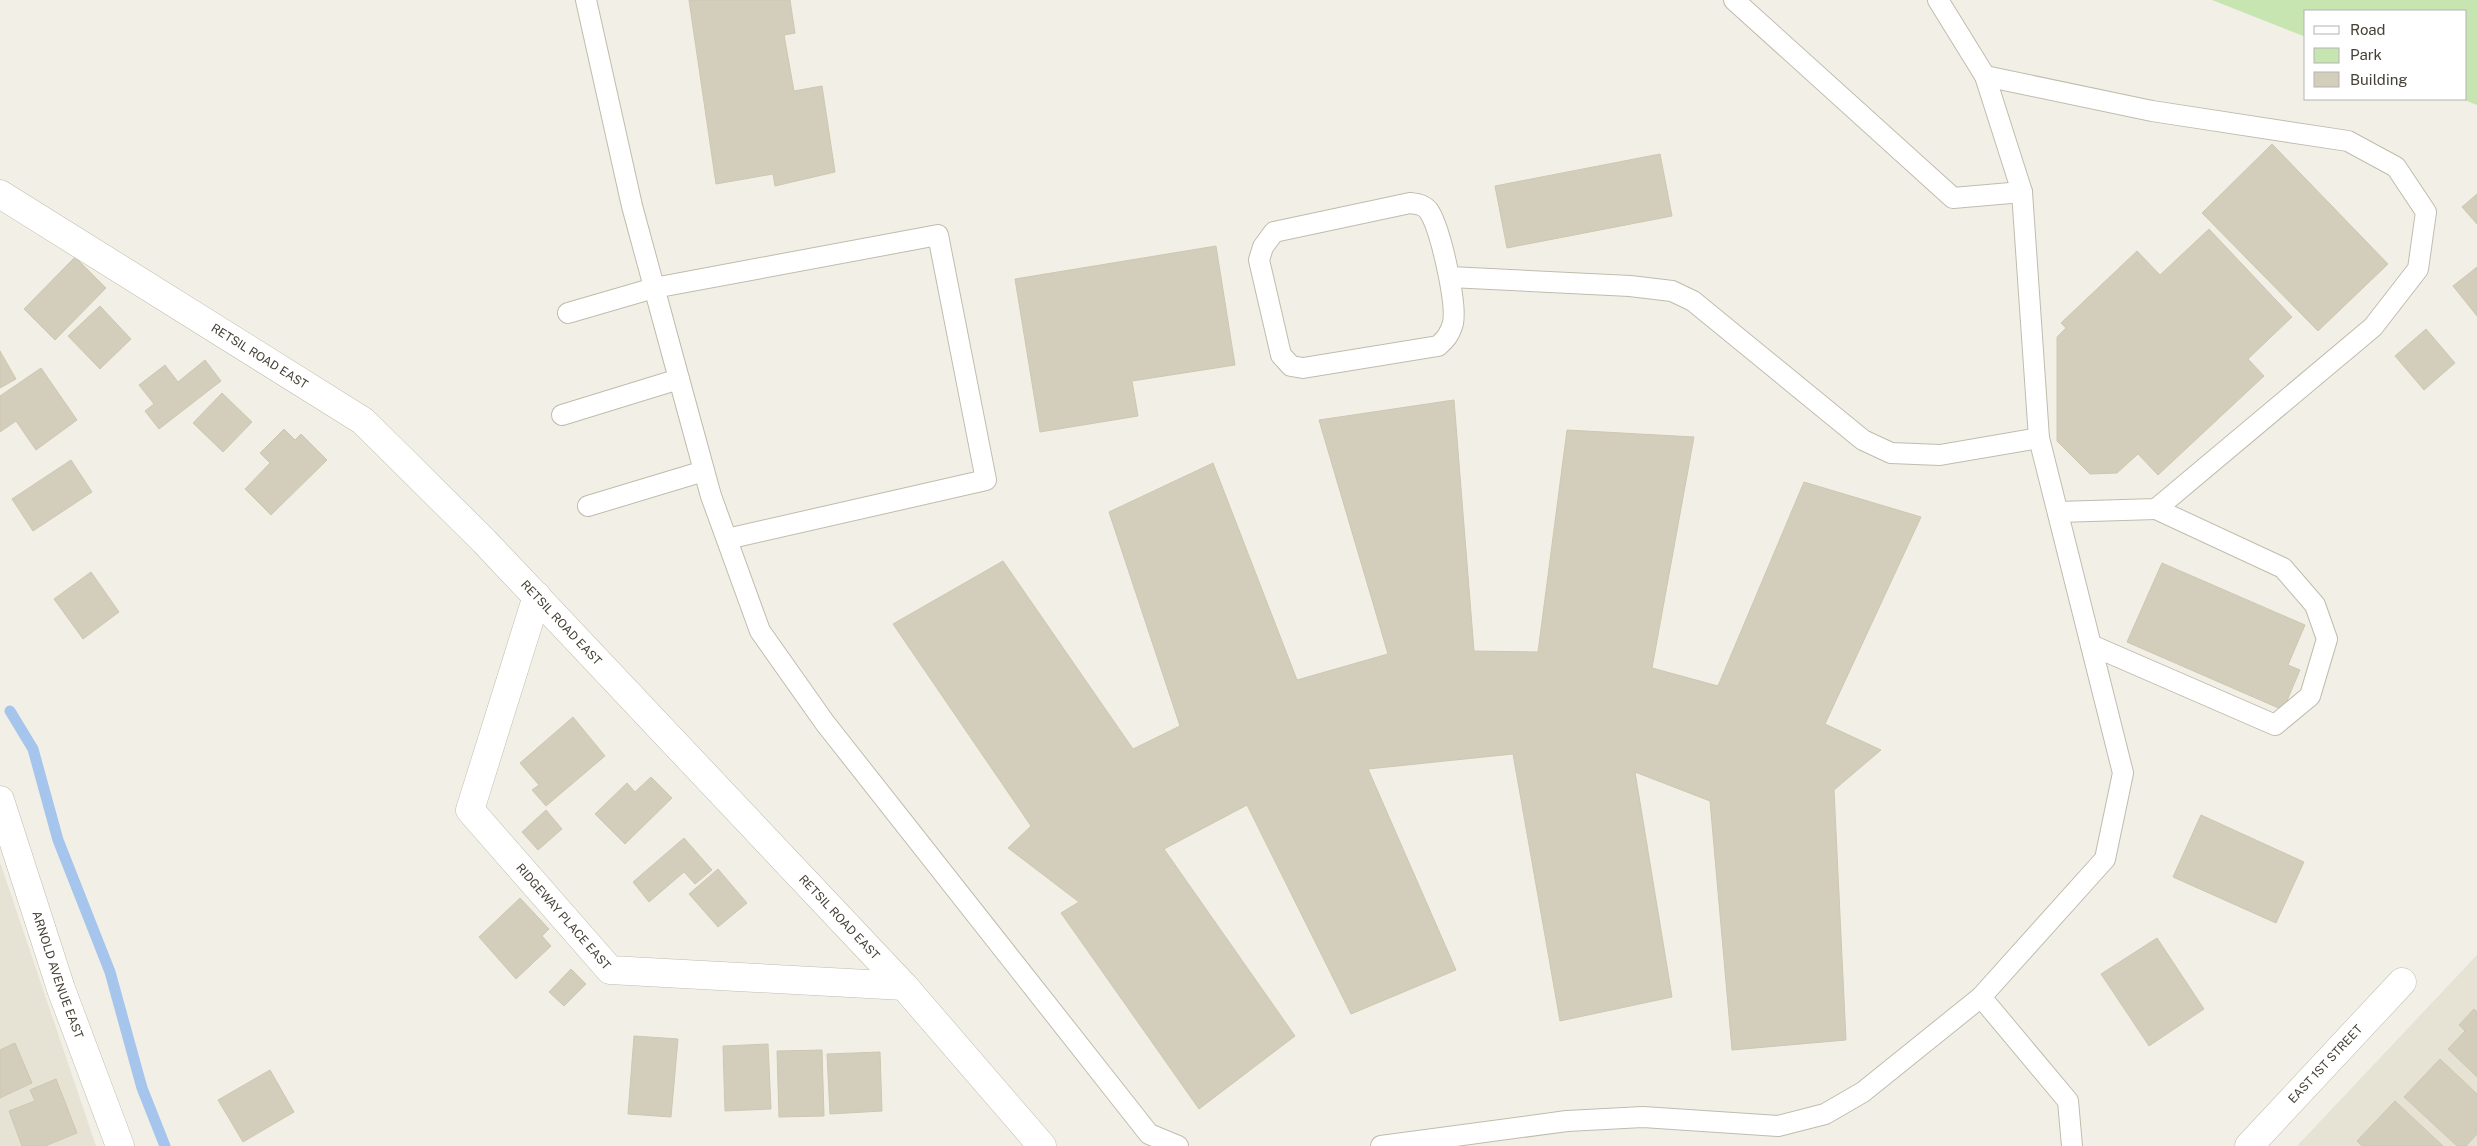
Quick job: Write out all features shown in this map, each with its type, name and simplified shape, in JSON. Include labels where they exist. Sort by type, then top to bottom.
[{"type":"street","name":"RETSIL ROAD EAST","points":[[0,194],[363,421],[537,596],[904,986],[1042,1146]]},
{"type":"street","name":"RIDGEWAY PLACE EAST","points":[[537,596],[470,810],[610,970],[904,986]]},
{"type":"street","name":"ARNOLD AVENUE EAST","points":[[0,800],[61,989],[120,1146]]},
{"type":"street","name":"EAST 1ST STREET","points":[[2249,1146],[2402,982]]},
{"type":"lane","points":[[586,0],[632,206],[704,471],[760,631],[825,723],[1149,1134],[1178,1146]]},
{"type":"lane","points":[[1734,0],[1953,198],[2022,192]]},
{"type":"lane","points":[[1381,1146],[1567,1121],[1643,1117],[1778,1126],[1825,1114],[1863,1092],[1981,997],[2105,859],[2124,773],[2040,438],[2022,192],[1985,76],[1938,0]]},
{"type":"lane","points":[[1985,76],[2152,111],[2348,141],[2396,167],[2426,212],[2418,269],[2373,326],[2156,509]]},
{"type":"lane","points":[[1410,203],[1421,204],[1430,212],[1450,277],[1453,322],[1449,336],[1438,346],[1303,368],[1291,366],[1281,355],[1259,260],[1263,247],[1274,232],[1410,203]]},
{"type":"lane","points":[[568,313],[654,288],[938,235],[986,480],[727,539]]},
{"type":"lane","points":[[1450,277],[1630,286],[1672,291],[1693,302],[1863,440],[1890,452],[1940,455],[2040,438]]},
{"type":"lane","points":[[562,415],[679,379]]},
{"type":"lane","points":[[588,506],[704,471]]},
{"type":"lane","points":[[2058,512],[2156,509],[2283,568],[2315,604],[2327,639],[2310,696],[2275,725],[2091,645]]},
{"type":"lane","points":[[1981,997],[2068,1101],[2072,1146]]},
{"type":"shaded area","points":[[0,862],[96,1146],[0,1146]]},
{"type":"shaded area","points":[[2477,955],[2477,1146],[2297,1146]]},
{"type":"green space","points":[[2212,0],[2477,0],[2477,105],[2464,100],[2467,100],[2467,10],[2304,10],[2304,36]]},
{"type":"building","points":[[689,0],[790,0],[795,33],[784,35],[794,91],[822,86],[835,172],[775,186],[773,174],[716,184]]},
{"type":"building","points":[[2272,144],[2388,264],[2318,331],[2202,213]]},
{"type":"building","points":[[1660,154],[1672,216],[1507,248],[1495,186]]},
{"type":"building","points":[[2477,194],[2477,224],[2462,207]]},
{"type":"building","points":[[2209,229],[2292,317],[2248,359],[2264,376],[2158,475],[2138,454],[2117,473],[2090,474],[2057,441],[2057,337],[2066,328],[2061,323],[2137,251],[2160,275]]},
{"type":"building","points":[[1216,246],[1235,365],[1132,381],[1138,416],[1040,432],[1015,279]]},
{"type":"building","points":[[75,257],[106,288],[55,340],[24,309]]},
{"type":"building","points":[[2477,267],[2477,316],[2453,286]]},
{"type":"building","points":[[100,306],[131,339],[100,369],[68,336]]},
{"type":"building","points":[[2426,329],[2455,363],[2424,390],[2395,356]]},
{"type":"building","points":[[0,351],[16,379],[0,388]]},
{"type":"building","points":[[205,360],[221,381],[159,429],[145,411],[154,404],[139,385],[165,365],[178,382]]},
{"type":"building","points":[[41,368],[77,420],[36,450],[16,421],[0,432],[0,396]]},
{"type":"building","points":[[222,393],[252,422],[223,452],[193,423]]},
{"type":"building","points":[[1454,400],[1474,651],[1538,652],[1567,430],[1694,437],[1652,668],[1718,686],[1804,482],[1921,517],[1825,724],[1881,750],[1834,790],[1846,1040],[1732,1050],[1710,801],[1635,772],[1672,997],[1560,1021],[1513,754],[1368,769],[1456,970],[1351,1014],[1247,805],[1164,849],[1295,1036],[1199,1109],[1061,913],[1079,902],[1008,848],[1031,826],[893,624],[1003,561],[1133,749],[1180,726],[1109,512],[1213,463],[1297,680],[1388,654],[1319,420]]},
{"type":"building","points":[[284,429],[295,440],[301,434],[327,460],[271,515],[245,489],[270,463],[260,453]]},
{"type":"building","points":[[71,460],[92,492],[33,531],[12,499]]},
{"type":"building","points":[[2162,563],[2305,625],[2288,665],[2300,670],[2283,710],[2127,642]]},
{"type":"building","points":[[91,572],[119,612],[83,639],[54,599]]},
{"type":"building","points":[[573,717],[605,756],[546,806],[532,790],[539,785],[520,763]]},
{"type":"building","points":[[651,777],[672,798],[625,844],[595,814],[627,783],[635,792]]},
{"type":"building","points":[[546,810],[562,829],[538,850],[522,832]]},
{"type":"building","points":[[2201,815],[2304,862],[2276,923],[2173,877]]},
{"type":"building","points":[[684,838],[712,870],[695,884],[684,872],[649,902],[633,882]]},
{"type":"building","points":[[718,869],[747,903],[718,927],[689,894]]},
{"type":"building","points":[[520,898],[549,929],[542,936],[551,946],[516,979],[479,937]]},
{"type":"building","points":[[2157,938],[2204,1009],[2149,1046],[2101,974]]},
{"type":"building","points":[[571,969],[586,984],[564,1006],[549,992]]},
{"type":"building","points":[[2474,1009],[2477,1012],[2477,1077],[2448,1049],[2465,1031],[2459,1025]]},
{"type":"building","points":[[634,1036],[678,1039],[671,1117],[628,1114]]},
{"type":"building","points":[[15,1043],[32,1083],[0,1098],[0,1050]]},
{"type":"building","points":[[768,1044],[771,1109],[725,1111],[723,1046]]},
{"type":"building","points":[[822,1050],[824,1116],[779,1117],[777,1051]]},
{"type":"building","points":[[880,1052],[882,1111],[830,1114],[827,1054]]},
{"type":"building","points":[[2440,1059],[2477,1094],[2477,1134],[2466,1146],[2457,1146],[2404,1097]]},
{"type":"building","points":[[270,1070],[294,1112],[243,1142],[218,1100]]},
{"type":"building","points":[[56,1079],[77,1133],[45,1146],[22,1146],[9,1111],[35,1101],[30,1090]]},
{"type":"building","points":[[2395,1101],[2443,1146],[2362,1146],[2357,1141]]},
{"type":"waterway","points":[[10,711],[33,749],[58,840],[110,972],[142,1088],[165,1146]]}]
